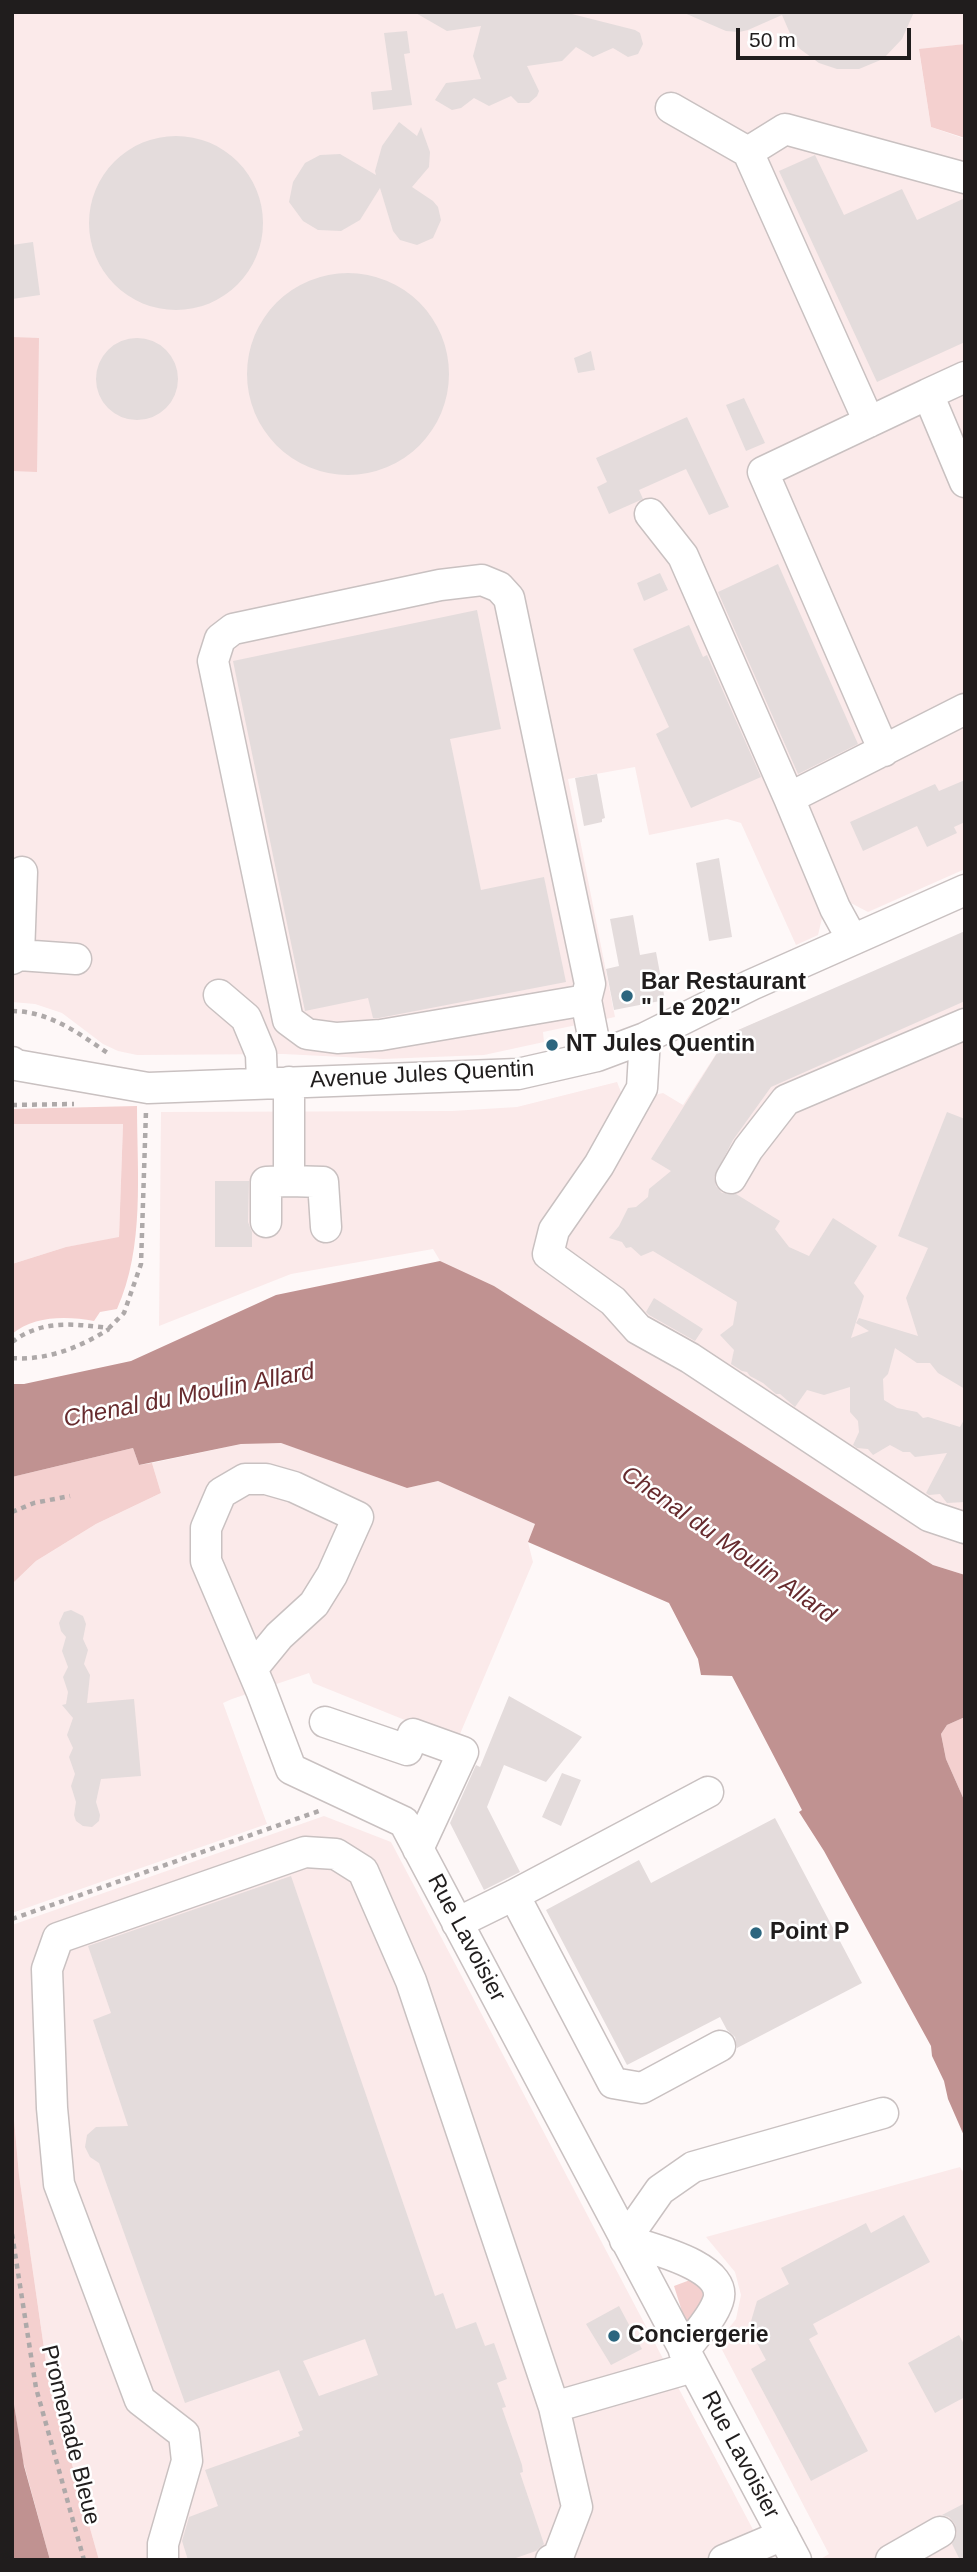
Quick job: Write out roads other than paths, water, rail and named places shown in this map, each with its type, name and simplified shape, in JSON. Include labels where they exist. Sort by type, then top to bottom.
[{"type":"street","points":[[671,108],[748,152],[869,422]]},
{"type":"street","points":[[748,152],[785,129],[965,178]]},
{"type":"street","points":[[884,751],[763,472],[965,377]]},
{"type":"street","points":[[928,394],[965,482]]},
{"type":"street","points":[[650,514],[683,556],[835,908],[852,939]]},
{"type":"street","points":[[586,1000],[370,1036],[337,1038],[307,1034],[288,1020],[213,661],[220,639],[233,629],[440,584],[482,580],[499,587],[509,598],[590,984],[586,1000],[597,1056]]},
{"type":"street","points":[[789,798],[965,709]]},
{"type":"street","points":[[22,872],[16,957],[76,959]]},
{"type":"street","name":"Avenue Jules Quentin","points":[[12,1062],[16,1065],[149,1088],[518,1074],[597,1056],[645,1038],[852,939],[965,890]]},
{"type":"street","points":[[219,995],[246,1018],[276,1082],[289,1181]]},
{"type":"street","points":[[731,1178],[748,1149],[786,1100],[965,1024]]},
{"type":"street","points":[[645,1038],[642,1088],[599,1165],[554,1230],[548,1254],[613,1301],[638,1329],[690,1358],[929,1516],[965,1528]]},
{"type":"street","points":[[266,1222],[266,1182],[323,1182],[326,1227]]},
{"type":"street","name":"Rue Lavoisier","points":[[257,1680],[279,1636],[314,1604],[332,1575],[358,1517],[294,1488],[266,1479],[245,1479],[221,1493],[206,1528],[206,1561],[257,1680],[291,1769],[404,1822],[789,2547]]},
{"type":"street","points":[[326,1722],[407,1750],[413,1734],[463,1752],[418,1849]]},
{"type":"street","points":[[457,1923],[708,1792]]},
{"type":"street","points":[[163,2560],[163,2544],[187,2461],[184,2434],[140,2400],[59,2184],[52,2108],[47,1969],[58,1938],[305,1852],[336,1854],[363,1871],[411,1981],[554,2407],[576,2507],[558,2557],[551,2560]]},
{"type":"street","points":[[514,1895],[614,2083],[642,2088],[720,2046]]},
{"type":"street","points":[[554,2407],[688,2359],[712,2313],[719,2298],[718,2287],[713,2278],[695,2264],[625,2240],[660,2190],[693,2167],[883,2113]]},
{"type":"street","points":[[891,2560],[940,2532]]},
{"type":"street","points":[[724,2560],[789,2547]]},
{"type":"water","name":"Chenal du Moulin Allard","points":[[440,1261],[494,1286],[933,1565],[965,1575],[965,1717],[947,1725],[941,1734],[946,1759],[965,1802],[965,2138],[932,2056],[931,2046],[824,1851],[799,1812],[802,1810],[732,1676],[701,1675],[698,1659],[669,1603],[528,1542],[535,1524],[438,1481],[407,1488],[281,1443],[241,1444],[139,1465],[133,1448],[12,1477],[12,1384],[24,1384],[131,1361],[276,1295]]},
{"type":"water","points":[[12,2392],[24,2466],[50,2560],[12,2560]]},
{"type":"place","name":"Bar Restaurant \" Le 202\"","points":[[627,996]]},
{"type":"place","name":"NT Jules Quentin","points":[[552,1045]]},
{"type":"place","name":"Point P","points":[[756,1933]]},
{"type":"place","name":"Conciergerie","points":[[614,2336]]}]
